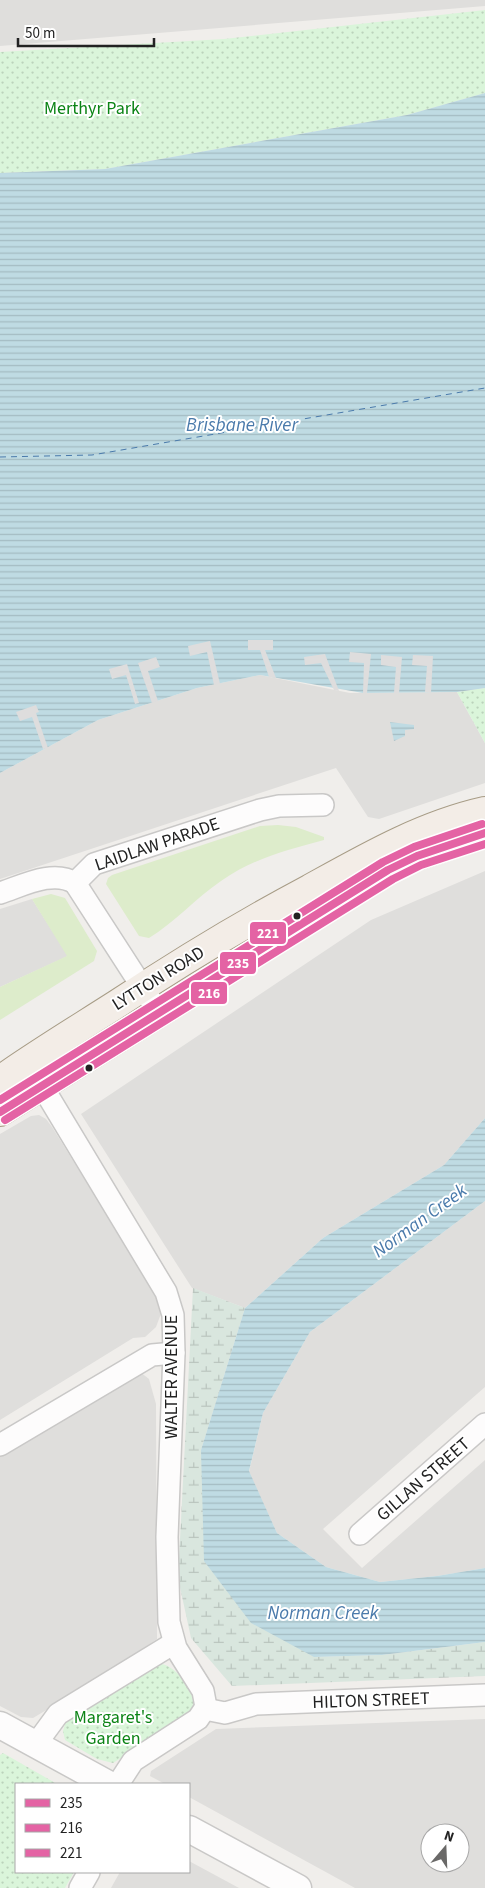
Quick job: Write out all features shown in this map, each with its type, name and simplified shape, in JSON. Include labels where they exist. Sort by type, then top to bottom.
[{"type":"main road","name":"LYTTON ROAD","points":[[0,1080],[142,986],[259,916],[379,851],[413,835],[485,811]]},
{"type":"main road","name":"LYTTON ROAD","points":[[0,1112],[388,870],[417,856],[485,833]]},
{"type":"street","name":"LAIDLAW PARADE","points":[[0,893],[48,878],[64,877],[75,883],[94,864],[260,810],[279,806],[323,805]]},
{"type":"street","points":[[75,883],[159,1013]]},
{"type":"street","name":"WALTER AVENUE","points":[[42,1086],[168,1296],[174,1315],[167,1537],[168,1614],[174,1643],[206,1704]]},
{"type":"street","points":[[0,1444],[152,1355],[174,1353]]},
{"type":"street","name":"GILLAN STREET","points":[[360,1534],[485,1424]]},
{"type":"street","points":[[36,1744],[58,1714],[174,1643]]},
{"type":"street","name":"HILTON STREET","points":[[206,1704],[224,1713],[256,1704],[485,1696]]},
{"type":"street","points":[[119,1783],[133,1761],[198,1719],[206,1704]]},
{"type":"street","points":[[0,1725],[106,1783]]},
{"type":"street","points":[[190,1830],[298,1888]]},
{"type":"street","points":[[80,1888],[88,1873]]},
{"type":"shaded area","points":[[0,0],[485,0],[485,6],[0,46]]},
{"type":"shaded area","points":[[260,675],[350,693],[457,692],[485,743],[485,783],[379,819],[368,817],[336,768],[0,879],[0,773],[98,720],[197,688]]},
{"type":"shaded area","points":[[485,871],[485,1118],[444,1165],[323,1238],[245,1308],[192,1288],[81,1114],[371,920]]},
{"type":"shaded area","points":[[32,899],[68,956],[0,987],[0,909]]},
{"type":"shaded area","points":[[39,1115],[46,1119],[52,1127],[153,1289],[161,1303],[162,1311],[156,1327],[145,1337],[133,1338],[0,1420],[0,1134],[31,1116]]},
{"type":"shaded area","points":[[485,1201],[485,1387],[323,1529],[362,1568],[485,1460],[485,1568],[437,1576],[380,1582],[326,1567],[277,1533],[249,1472],[263,1413],[310,1332]]},
{"type":"shaded area","points":[[140,1372],[149,1379],[156,1404],[157,1639],[100,1678],[33,1718],[21,1717],[0,1706],[0,1455]]},
{"type":"shaded area","points":[[485,1719],[485,1888],[355,1888],[190,1798],[190,1783],[163,1783],[150,1776],[151,1771],[216,1729]]},
{"type":"shaded area","points":[[190,1862],[239,1888],[111,1888],[119,1873],[190,1873]]},
{"type":"green space","name":"Merthyr Park","points":[[485,10],[485,93],[407,115],[105,169],[0,173],[0,52],[224,39]]},
{"type":"green space","points":[[485,688],[485,743],[457,692]]},
{"type":"green space","points":[[260,826],[296,827],[324,837],[324,840],[271,856],[233,873],[149,938],[139,936],[106,884],[108,878],[112,875]]},
{"type":"green space","points":[[51,894],[65,898],[97,951],[94,961],[0,1020],[0,987],[67,956],[32,899]]},
{"type":"green space","points":[[193,1288],[245,1308],[201,1450],[314,1657],[382,1655],[485,1642],[485,1676],[232,1686],[191,1638],[178,1578]]},
{"type":"green space","name":"Margaret's Garden","points":[[160,1664],[171,1668],[177,1673],[190,1691],[193,1705],[186,1717],[113,1763],[97,1759],[65,1740],[63,1731],[66,1721]]},
{"type":"green space","points":[[3,1753],[55,1783],[15,1783],[15,1873],[73,1873],[65,1888],[0,1888],[0,1755]]},
{"type":"water","name":"Brisbane River","points":[[485,93],[485,688],[457,692],[363,693],[260,675],[197,688],[98,720],[0,773],[0,173],[105,169],[407,115]]},
{"type":"water","points":[[390,722],[414,725],[414,729],[405,730],[405,736],[394,741]]},
{"type":"water","name":"Norman Creek","points":[[485,1118],[485,1201],[310,1332],[263,1413],[249,1471],[277,1533],[326,1567],[380,1582],[437,1576],[485,1568],[485,1642],[382,1655],[314,1657],[251,1623],[204,1561],[201,1450],[245,1308],[323,1238],[444,1165]]},
{"type":"pier","points":[[248,640],[273,640],[273,650],[265,650],[276,678],[269,677],[260,650],[248,650]]},
{"type":"pier","points":[[210,641],[220,684],[214,685],[207,652],[190,656],[188,646]]},
{"type":"pier","points":[[350,652],[371,654],[367,693],[363,693],[364,663],[349,662]]},
{"type":"pier","points":[[325,654],[339,691],[334,690],[321,663],[305,665],[304,657]]},
{"type":"pier","points":[[381,655],[402,657],[399,693],[394,693],[396,667],[381,665]]},
{"type":"pier","points":[[413,655],[433,656],[431,693],[425,692],[427,666],[412,665]]},
{"type":"pier","points":[[156,657],[160,667],[148,671],[158,701],[152,703],[138,663]]},
{"type":"pier","points":[[127,664],[139,703],[135,704],[126,675],[112,679],[109,669]]},
{"type":"pier","points":[[36,705],[39,712],[36,713],[48,748],[43,749],[32,717],[20,721],[16,712]]},
{"type":"ferry route","points":[[0,457],[92,455],[485,388]]},
{"type":"transit line","name":"221","points":[[0,1100],[383,862],[414,847],[482,824]]},
{"type":"transit line","name":"235","points":[[0,1112],[388,870],[417,856],[485,833]]},
{"type":"transit line","name":"216","points":[[5,1120],[393,879],[421,865],[485,844]]}]
